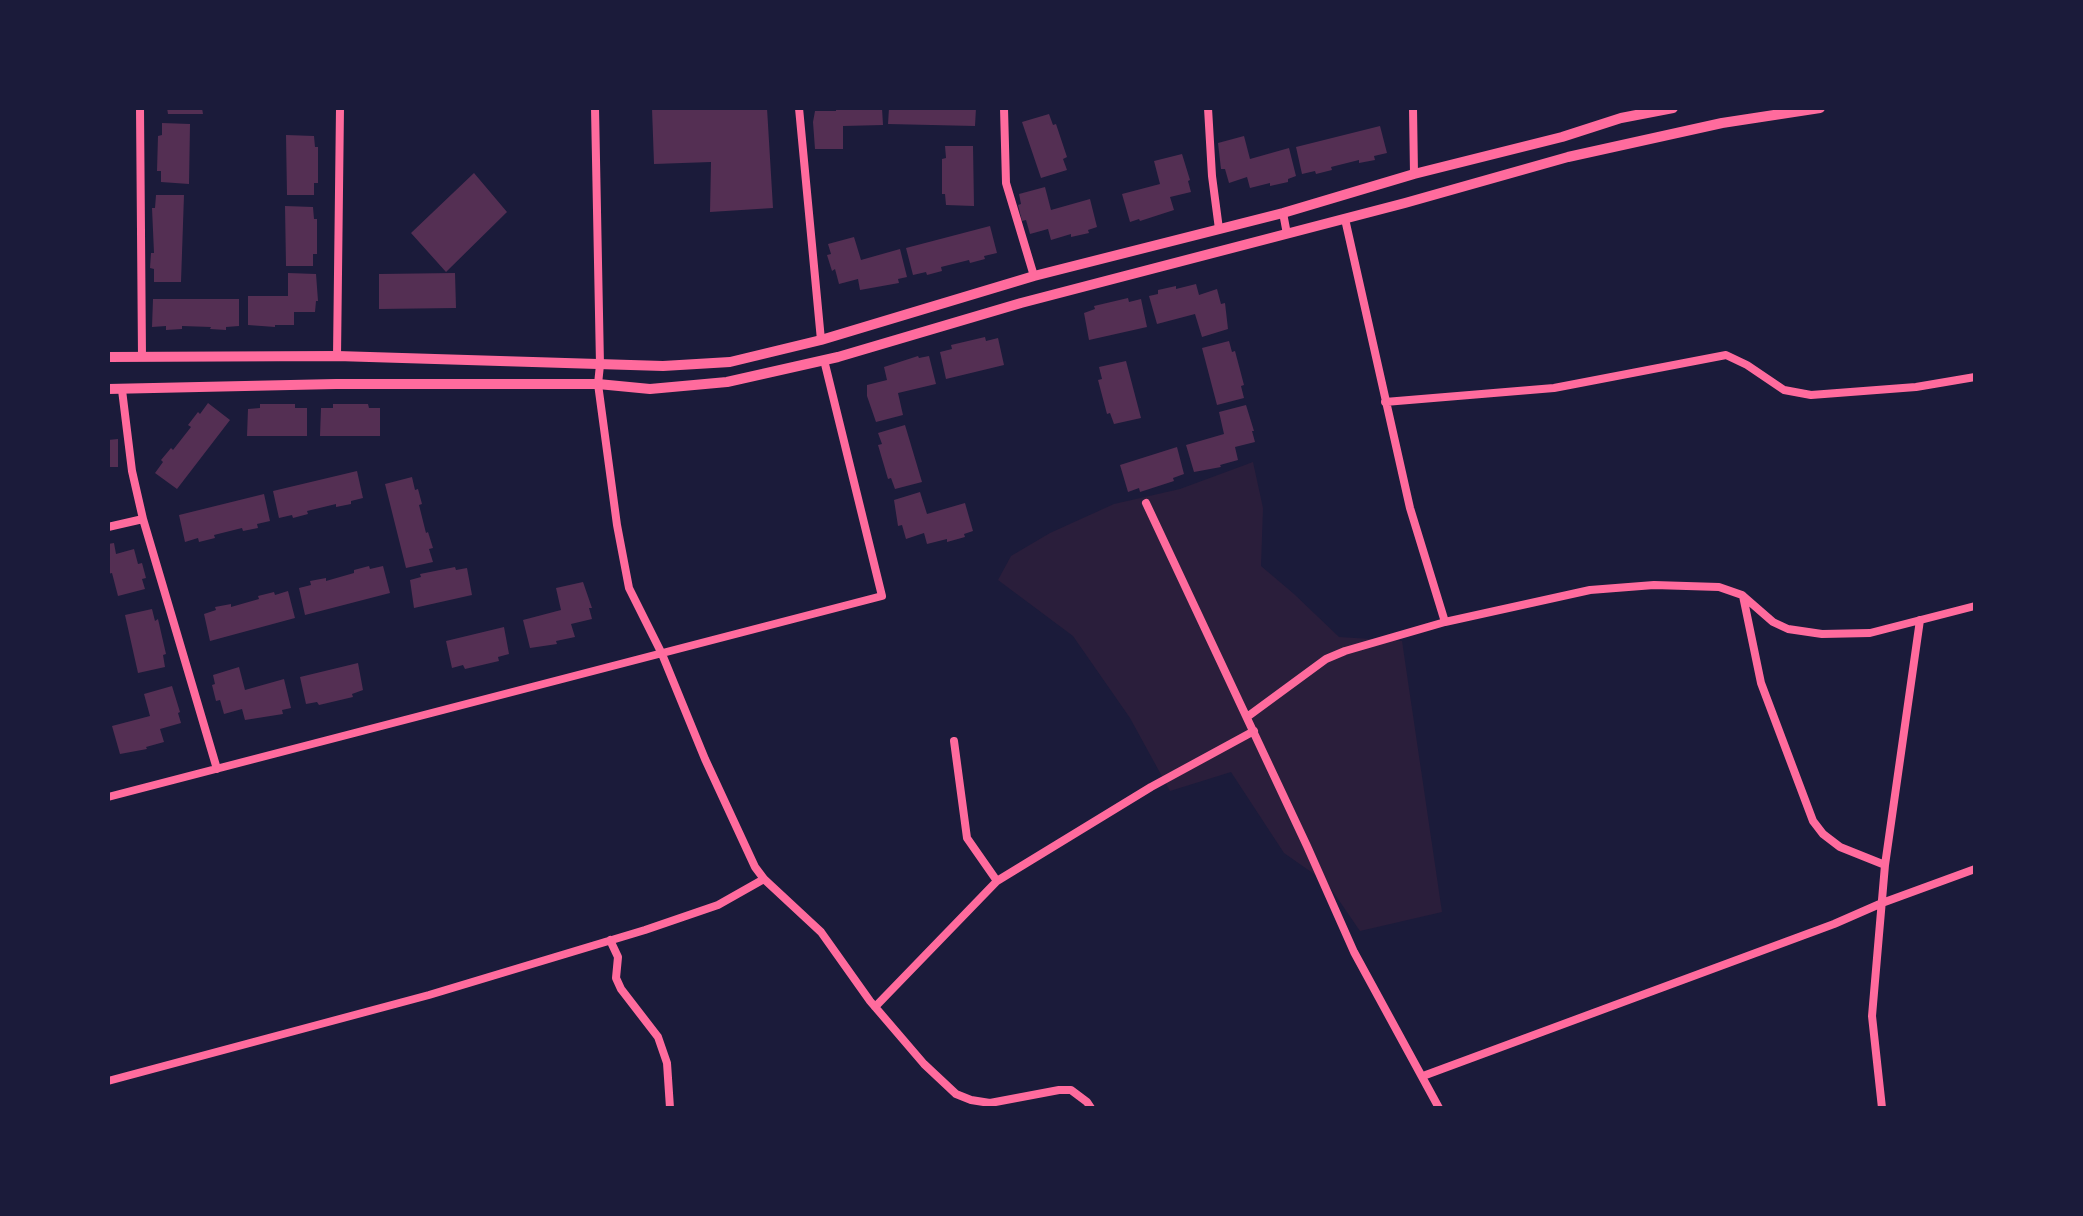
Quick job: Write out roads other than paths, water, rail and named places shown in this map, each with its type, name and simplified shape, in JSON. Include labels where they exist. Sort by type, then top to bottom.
[{"type":"street","points":[[140,108],[142,357]]},
{"type":"street","points":[[337,356],[340,108]]},
{"type":"street","points":[[595,108],[598,384],[629,588],[662,654],[705,759],[755,867],[821,932],[875,1007],[924,1064],[956,1094],[990,1103],[1071,1090],[1091,1108]]},
{"type":"street","points":[[799,108],[821,340]]},
{"type":"street","points":[[1004,108],[1006,183],[1034,276]]},
{"type":"street","points":[[1208,108],[1219,229]]},
{"type":"street","points":[[1413,108],[1414,174]]},
{"type":"street","points":[[108,357],[337,356],[676,366],[730,362],[821,340],[1034,276],[1283,213],[1414,174],[1562,137],[1620,113],[1673,108]]},
{"type":"street","points":[[108,389],[249,385],[598,384],[650,389],[727,382],[824,360],[1021,303],[1568,157],[1722,123],[1820,108]]},
{"type":"street","points":[[1283,213],[1287,234]]},
{"type":"street","points":[[1345,219],[1410,508],[1445,622]]},
{"type":"street","points":[[1385,402],[1554,388],[1726,355],[1784,390],[1811,395],[1916,387],[1975,377]]},
{"type":"street","points":[[108,797],[882,596],[824,360]]},
{"type":"street","points":[[122,390],[132,471],[143,519],[217,769]]},
{"type":"street","points":[[1146,503],[1354,952],[1439,1108]]},
{"type":"street","points":[[108,527],[143,519]]},
{"type":"street","points":[[1247,717],[1326,659],[1345,651],[1445,622],[1603,589],[1654,585],[1719,587],[1742,595],[1773,622],[1788,629],[1810,632],[1870,633],[1975,606]]},
{"type":"street","points":[[1742,595],[1761,683],[1813,821],[1823,834],[1840,847],[1885,865]]},
{"type":"street","points":[[1882,1108],[1872,1016],[1885,865],[1920,620]]},
{"type":"street","points":[[875,1007],[997,881],[1151,787],[1254,731]]},
{"type":"street","points":[[954,741],[967,838],[997,881]]},
{"type":"street","points":[[1423,1076],[1975,869]]},
{"type":"street","points":[[108,1081],[429,995],[610,940],[718,905],[764,879]]},
{"type":"street","points":[[610,940],[618,957],[616,978],[621,989],[658,1037],[667,1063],[670,1108]]}]
